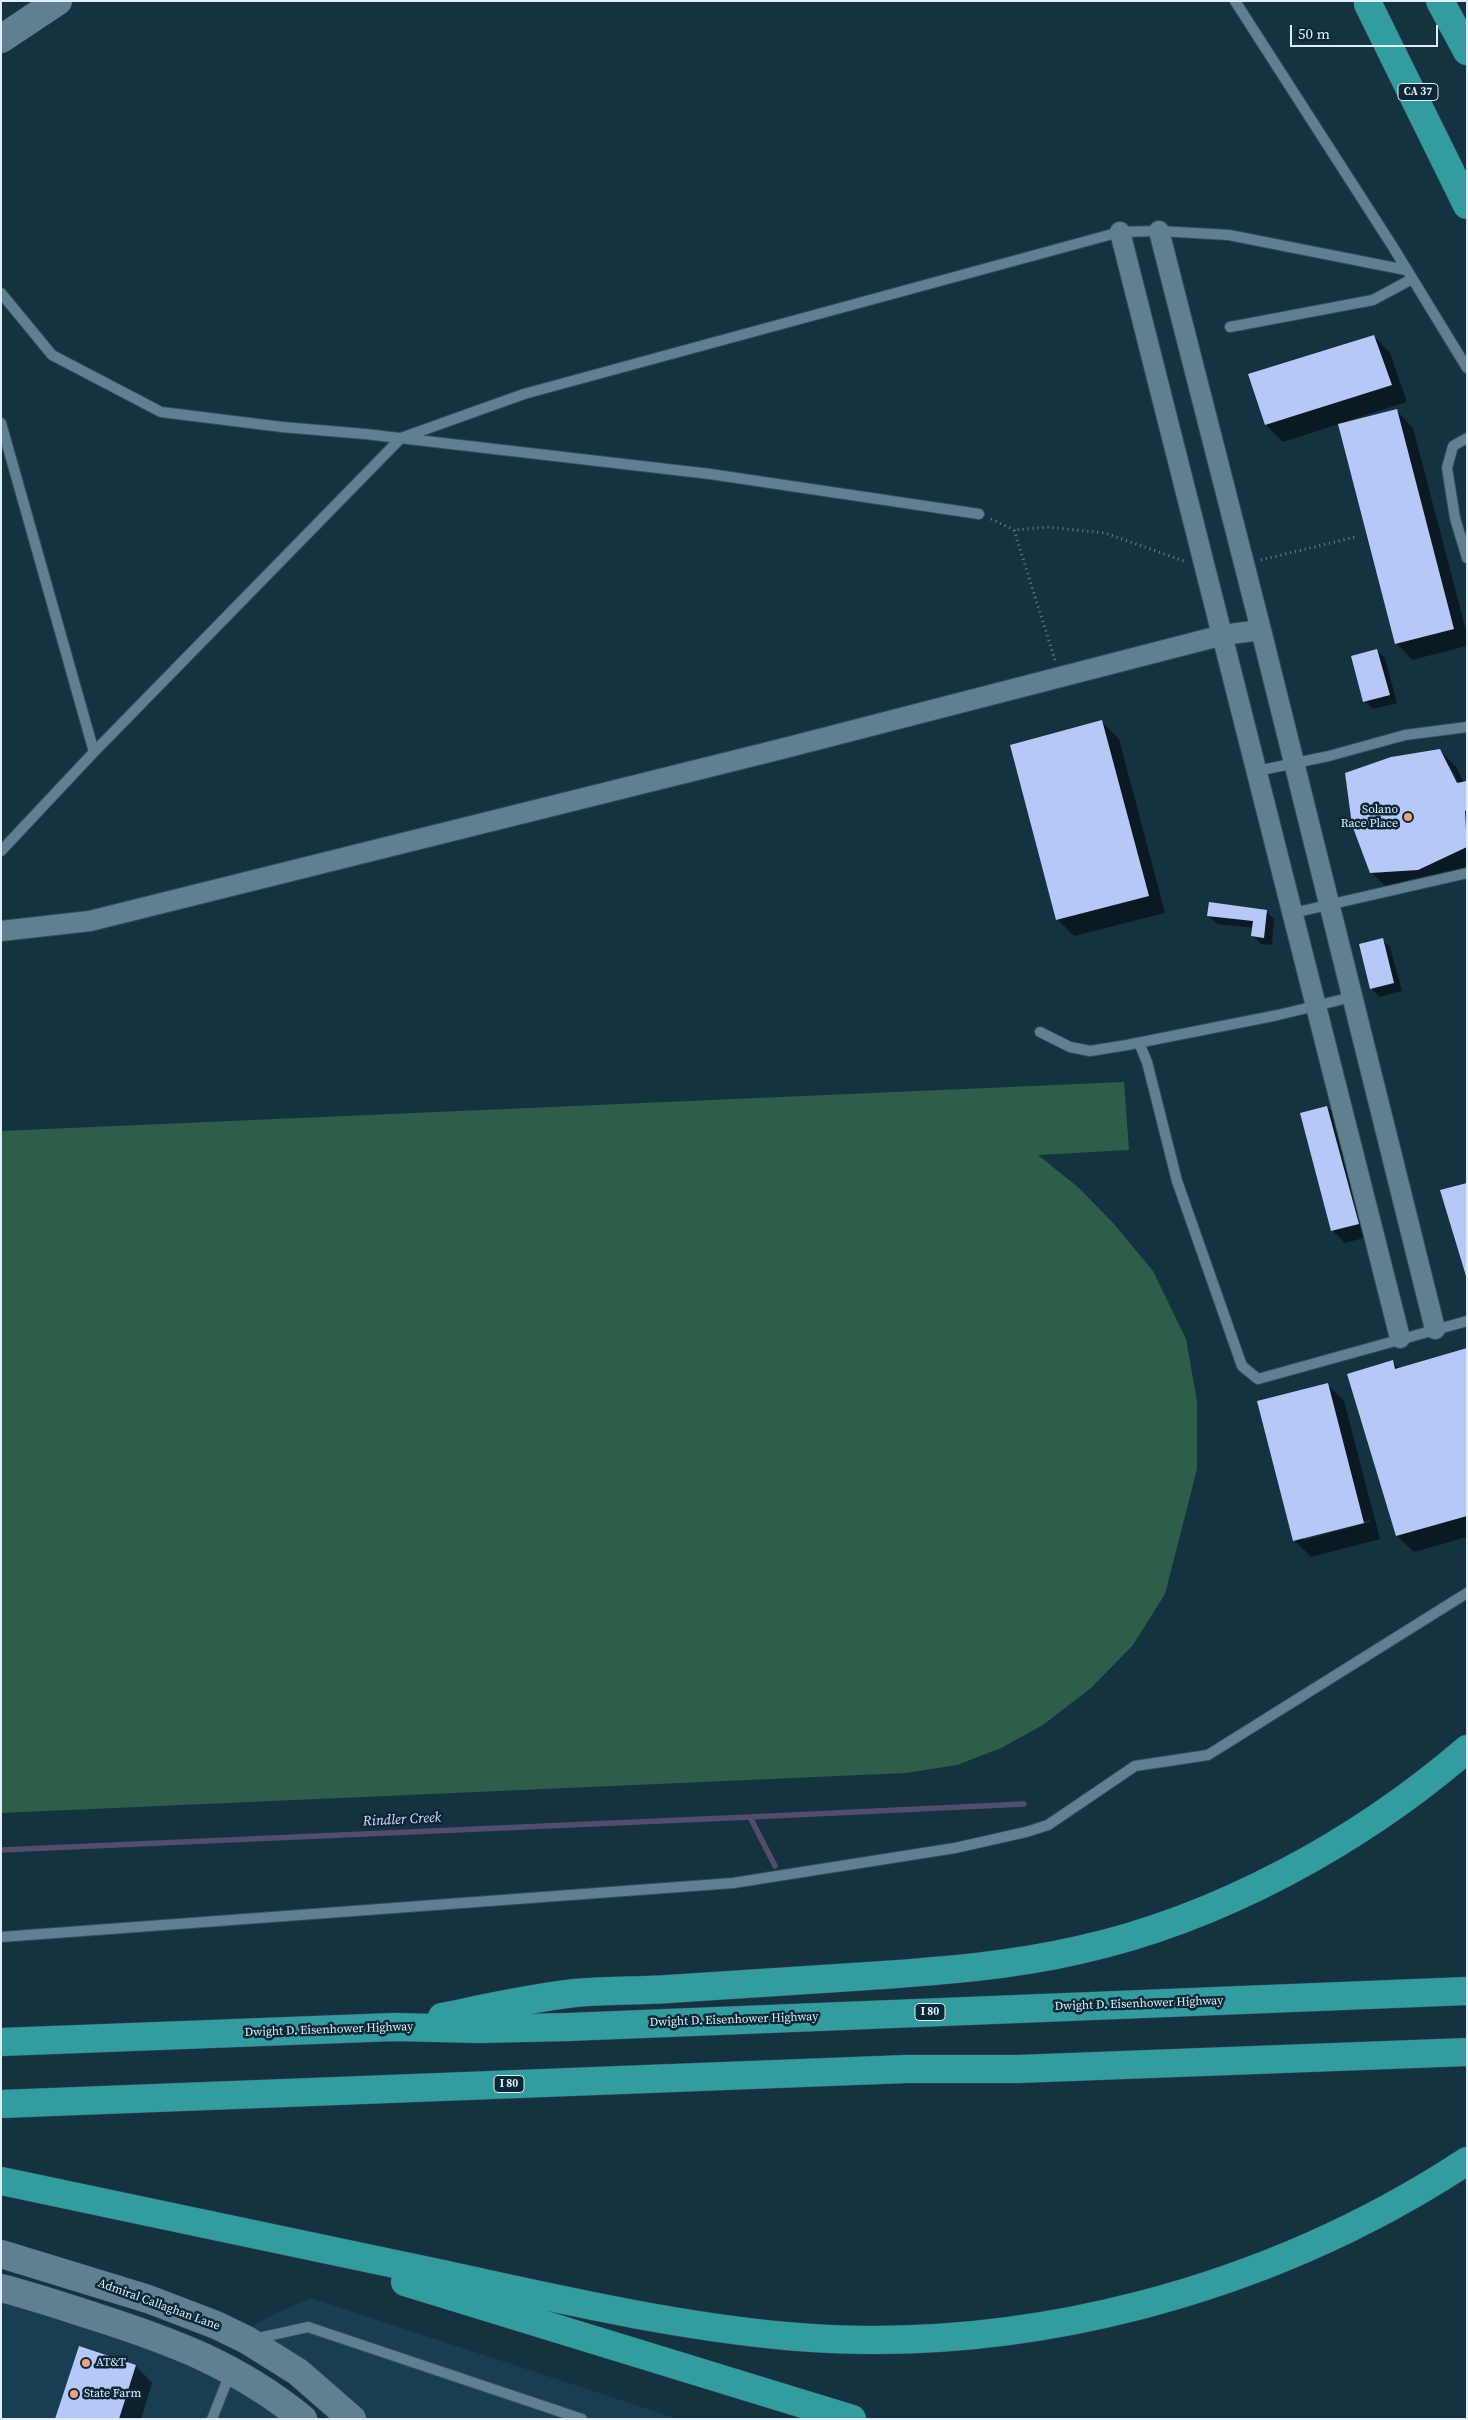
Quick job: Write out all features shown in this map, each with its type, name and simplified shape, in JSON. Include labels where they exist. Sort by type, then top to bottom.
[{"type":"highway","points":[[1440,1],[1467,51]]},
{"type":"highway","points":[[1368,2],[1467,205]]},
{"type":"highway","name":"CA 37","points":[[1368,2],[1467,181]]},
{"type":"highway","points":[[394,2027],[512,2002],[576,1993],[903,1973],[989,1965],[1081,1950],[1157,1928],[1193,1914],[1292,1868],[1393,1807],[1467,1749]]},
{"type":"highway","name":"Dwight D. Eisenhower Highway","points":[[1,2042],[394,2027],[479,2029],[568,2027],[1467,1991]]},
{"type":"highway","name":"I 80","points":[[1,2104],[906,2068],[1018,2069],[1467,2052]]},
{"type":"highway","points":[[1,2181],[595,2306],[716,2327],[825,2338],[922,2338],[1056,2323],[1141,2304],[1184,2292],[1266,2264],[1349,2228],[1426,2187],[1467,2160]]},
{"type":"highway","points":[[248,2234],[852,2419]]},
{"type":"main road","points":[[1,39],[58,1]]},
{"type":"main road","name":"Admiral Callaghan Lane","points":[[6,2276],[148,2299],[216,2325],[247,2340],[298,2372],[352,2419]]},
{"type":"main road","name":"Admiral Callaghan Lane","points":[[6,2276],[179,2346],[232,2370],[278,2399],[303,2419]]},
{"type":"street","points":[[1159,231],[1261,630],[1435,1329]]},
{"type":"street","points":[[1120,232],[1400,1338]]},
{"type":"street","points":[[1,931],[90,921],[216,888],[738,760],[1223,635],[1261,630]]},
{"type":"lane","points":[[1235,1],[1258,34],[1467,368]]},
{"type":"lane","points":[[1,851],[94,752],[401,438],[524,394],[1120,232],[1159,231],[1229,235],[1406,270]]},
{"type":"lane","points":[[1230,327],[1373,300],[1412,279]]},
{"type":"lane","points":[[1,293],[52,355],[161,412],[710,474],[979,514]]},
{"type":"lane","points":[[1,423],[94,752]]},
{"type":"lane","points":[[1467,438],[1453,446],[1447,468],[1455,518],[1467,558]]},
{"type":"lane","points":[[1257,771],[1330,756],[1405,736],[1467,727]]},
{"type":"lane","points":[[1293,913],[1467,873]]},
{"type":"lane","points":[[1040,1032],[1070,1047],[1090,1051],[1139,1043],[1352,997]]},
{"type":"lane","points":[[1139,1043],[1146,1062],[1177,1181],[1242,1366],[1258,1380],[1400,1338],[1467,1321]]},
{"type":"lane","points":[[1,1937],[733,1883],[955,1848],[1026,1832],[1048,1825],[1135,1766],[1208,1756],[1467,1593]]},
{"type":"lane","points":[[247,2340],[308,2327],[582,2419]]},
{"type":"lane","points":[[212,2419],[232,2370]]},
{"type":"path","points":[[979,514],[1014,530],[1048,527],[1105,533],[1206,568]]},
{"type":"path","points":[[1014,530],[1060,677]]},
{"type":"path","points":[[1244,564],[1355,537]]},
{"type":"shaded area","points":[[311,2298],[678,2419],[357,2419],[243,2332],[268,2317]]},
{"type":"shaded area","points":[[1,2301],[133,2342],[226,2380],[284,2419],[1,2419]]},
{"type":"green space","points":[[1124,1082],[1129,1150],[1038,1155],[1079,1188],[1114,1224],[1153,1271],[1186,1339],[1197,1401],[1197,1469],[1165,1594],[1133,1645],[1091,1688],[1043,1725],[1001,1748],[957,1765],[906,1773],[1,1813],[1,1131]]},
{"type":"building","points":[[1374,335],[1392,385],[1265,425],[1248,374]]},
{"type":"building","points":[[1397,409],[1454,629],[1395,644],[1338,424]]},
{"type":"building","points":[[1377,649],[1390,695],[1363,702],[1351,656]]},
{"type":"building","points":[[1102,720],[1149,896],[1056,920],[1010,745]]},
{"type":"building","name":"Solano Race Place","points":[[1440,749],[1457,783],[1467,781],[1467,810],[1465,811],[1467,847],[1418,870],[1370,873],[1352,825],[1345,773],[1391,757]]},
{"type":"building","points":[[1209,902],[1267,910],[1264,938],[1251,936],[1253,921],[1207,916]]},
{"type":"building","points":[[1383,938],[1394,983],[1370,989],[1359,944]]},
{"type":"building","points":[[1327,1106],[1359,1224],[1331,1231],[1300,1113]]},
{"type":"building","points":[[1467,1183],[1467,1276],[1466,1276],[1440,1190]]},
{"type":"building","points":[[1467,1348],[1467,1516],[1396,1536],[1347,1374],[1393,1360],[1395,1369]]},
{"type":"building","points":[[1328,1383],[1364,1523],[1293,1541],[1257,1401]]},
{"type":"building","points":[[79,2346],[136,2365],[119,2419],[55,2419]]},
{"type":"waterway","points":[[750,1817],[1024,1804]]},
{"type":"waterway","name":"Rindler Creek","points":[[1,1850],[750,1817],[775,1866]]},
{"type":"place","name":"Solano Race Place","points":[[1408,817]]},
{"type":"place","name":"AT&T","points":[[86,2363]]},
{"type":"place","name":"State Farm","points":[[74,2394]]}]
